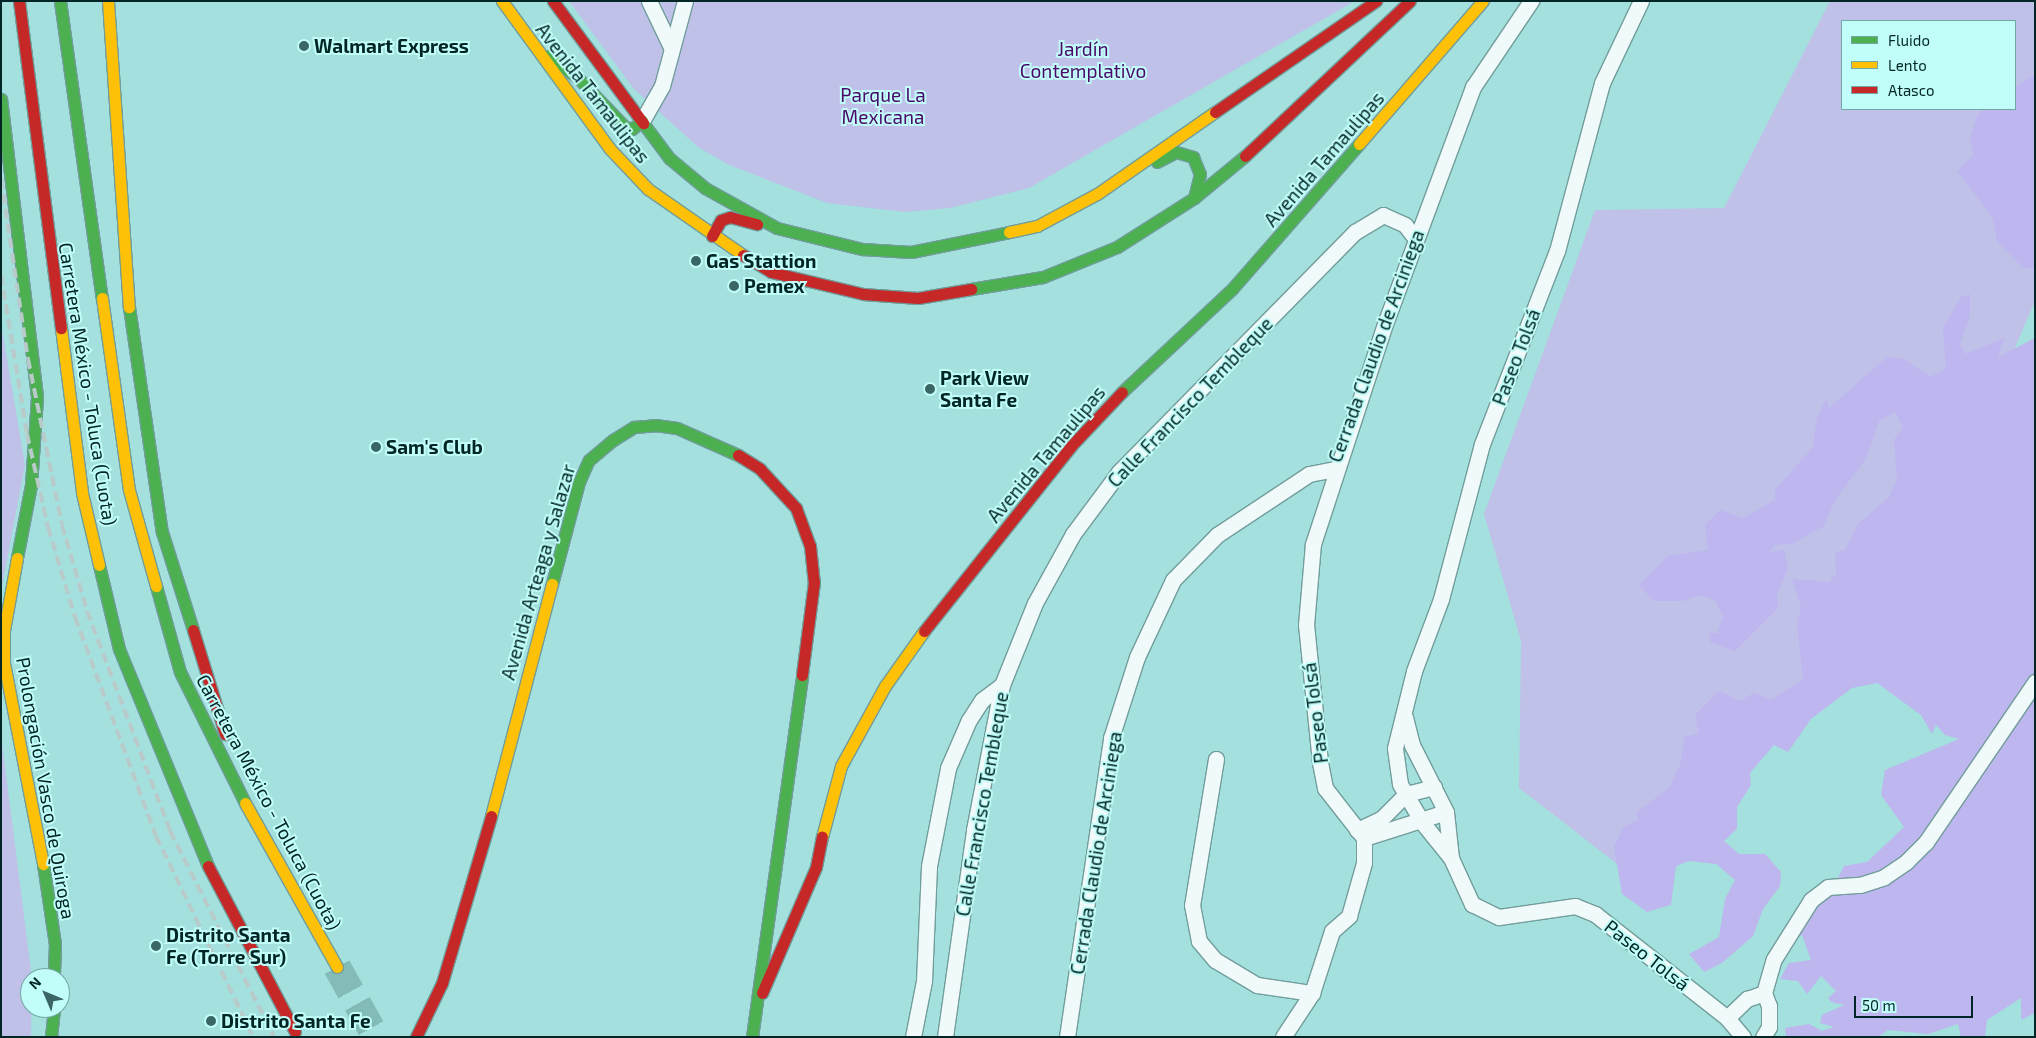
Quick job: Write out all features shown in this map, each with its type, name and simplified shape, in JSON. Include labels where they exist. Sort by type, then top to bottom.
[{"type":"main road","name":"Carretera México - Toluca (Cuota)","points":[[19,1],[82,492],[120,649],[209,867],[295,1032]]},
{"type":"main road","name":"Carretera México - Toluca (Cuota)","points":[[60,1],[129,490],[180,672],[245,803],[337,967]]},
{"type":"main road","points":[[108,1],[126,284],[162,532],[245,803]]},
{"type":"main road","name":"Avenida Tamaulipas","points":[[502,1],[610,149],[648,189],[712,236],[771,272],[863,294],[918,298],[1043,277],[1117,247],[1194,198],[1309,96],[1410,1]]},
{"type":"main road","name":"Avenida Tamaulipas","points":[[553,1],[669,158],[705,188],[777,228],[862,249],[911,252],[1037,226],[1097,194],[1376,1]]},
{"type":"main road","name":"Avenida Tamaulipas","points":[[756,1005],[816,867],[829,800],[841,766],[885,686],[939,611],[1071,446],[1154,356],[1232,289],[1483,1]]},
{"type":"main road","points":[[1304,49],[1316,58]]},
{"type":"main road","points":[[536,50],[577,77],[625,127],[632,129],[642,121]]},
{"type":"main road","points":[[1309,96],[1317,71]]},
{"type":"main road","name":"Prolongación Vasco de Quiroga","points":[[1,99],[36,397],[31,485],[4,630],[4,663],[42,854],[55,944],[54,968]]},
{"type":"main road","points":[[1097,194],[1108,194],[1168,155],[1183,151],[1193,157],[1200,174],[1194,198]]},
{"type":"main road","points":[[712,236],[721,220],[730,217],[777,228]]},
{"type":"main road","name":"Avenida Arteaga y Salazar","points":[[416,1037],[464,918],[580,482],[589,460],[634,427],[677,428],[720,444],[760,469],[796,508],[810,546],[814,582],[788,861],[756,1005]]},
{"type":"main road","points":[[788,861],[816,867]]},
{"type":"main road","points":[[752,1037],[756,1005]]},
{"type":"main road","points":[[51,1037],[53,1018]]},
{"type":"street","points":[[649,1],[671,48]]},
{"type":"street","points":[[642,121],[662,86],[685,1]]},
{"type":"street","name":"Cerrada Claudio de Arciniega","points":[[1067,1037],[1111,738],[1137,658],[1173,580],[1217,535],[1309,474],[1336,469],[1415,238],[1473,87],[1531,1]]},
{"type":"street","name":"Paseo Tolsá","points":[[1642,1],[1602,83],[1557,251],[1482,444],[1442,599],[1414,671],[1395,767],[1406,794],[1422,822],[1451,858],[1472,904],[1500,916],[1575,906],[1595,914],[1727,1018],[1742,1037]]},
{"type":"street","name":"Calle Francisco Tembleque","points":[[945,1037],[974,830],[1002,685],[1035,603],[1068,543],[1119,472],[1368,222],[1383,215],[1394,217],[1415,238]]},
{"type":"street","name":"Paseo Tolsá","points":[[1336,469],[1313,544],[1306,625],[1325,788],[1360,834]]},
{"type":"street","points":[[1763,1037],[1769,1027],[1769,1006],[1764,993],[1774,959],[1811,900],[1828,887],[1860,885],[1884,877],[1906,862],[1926,842],[2035,682]]},
{"type":"street","points":[[913,1037],[924,981],[929,866],[948,768],[969,720],[982,700],[1002,685]]},
{"type":"street","name":"Paseo Tolsá","points":[[1405,717],[1412,745],[1446,812],[1451,858]]},
{"type":"street","points":[[1216,759],[1192,905],[1199,941],[1215,960],[1257,985],[1312,993]]},
{"type":"street","points":[[1360,834],[1381,818],[1406,794],[1434,787]]},
{"type":"street","points":[[1360,834],[1422,822],[1446,812]]},
{"type":"street","points":[[1283,1037],[1312,993],[1332,932],[1349,916],[1364,863],[1360,834]]},
{"type":"street","points":[[1727,1018],[1747,999],[1764,993]]},
{"type":"green space","name":"Parque La Mexicana","points":[[569,1],[1355,1],[1029,188],[950,208],[905,212],[827,203],[727,164],[698,147],[634,89]]},
{"type":"green space","points":[[1830,1],[2035,1],[2035,301],[1988,411],[1852,638],[1656,894],[1519,788],[1521,641],[1484,514],[1595,210],[1724,208]]},
{"type":"green space","points":[[1,323],[25,465],[1,592]]},
{"type":"green space","points":[[1,735],[31,968],[20,968],[20,1018],[31,1018],[31,1037],[1,1037]]},
{"type":"shaded area","points":[[2035,74],[2035,270],[2022,267],[1997,241],[1993,218],[1957,171],[1973,155],[1970,139],[1977,116],[1983,110],[2016,110],[2016,86]]},
{"type":"shaded area","points":[[1970,294],[1970,315],[1960,344],[1965,354],[2004,338],[1998,357],[2035,338],[2035,1013],[2021,1020],[2021,998],[1987,1020],[1985,1037],[1961,1037],[1958,1024],[1928,1034],[1888,1030],[1878,1037],[1786,1037],[1785,1028],[1809,1024],[1822,1031],[1834,1027],[1820,1023],[1822,1015],[1844,1005],[1831,1002],[1828,998],[1836,991],[1821,976],[1807,994],[1798,981],[1780,979],[1789,963],[1811,960],[1802,935],[1795,939],[1800,921],[1837,880],[1844,866],[1867,862],[1904,827],[1881,795],[1885,770],[1959,739],[1945,735],[1936,725],[1932,734],[1921,715],[1877,683],[1852,688],[1811,719],[1788,752],[1774,745],[1750,773],[1751,785],[1737,807],[1737,829],[1724,841],[1739,854],[1765,854],[1781,872],[1780,886],[1763,909],[1753,936],[1722,963],[1704,972],[1689,954],[1719,937],[1725,899],[1735,880],[1716,864],[1689,861],[1676,866],[1671,905],[1647,912],[1622,894],[1614,847],[1623,827],[1638,820],[1637,812],[1669,788],[1680,765],[1685,737],[1699,733],[1695,715],[1716,694],[1720,691],[1739,701],[1754,693],[1771,700],[1803,679],[1797,625],[1801,607],[1792,579],[1829,582],[1836,574],[1835,553],[1845,550],[1858,524],[1889,497],[1897,479],[1894,440],[1903,427],[1895,412],[1879,421],[1865,460],[1835,500],[1824,526],[1792,544],[1775,545],[1769,553],[1784,549],[1788,569],[1777,593],[1778,608],[1735,651],[1710,642],[1710,633],[1717,633],[1723,616],[1715,600],[1699,595],[1683,601],[1654,601],[1639,585],[1668,556],[1708,550],[1705,525],[1720,510],[1743,518],[1775,500],[1775,490],[1813,447],[1817,417],[1827,397],[1828,409],[1887,357],[1904,359],[1930,377],[1946,368],[1943,328],[1961,297]]},
{"type":"tunnel","points":[[337,967],[376,1037]]},
{"type":"railway","points":[[1,179],[28,359],[62,525],[87,611],[170,831],[274,1037]]},
{"type":"railway","points":[[1,275],[27,434],[48,527],[75,617],[156,836],[253,1037]]},
{"type":"traffic: fast","points":[[60,1],[102,298]]},
{"type":"traffic: fast","points":[[548,56],[577,77],[625,127],[632,129],[642,121]]},
{"type":"traffic: fast","points":[[1,99],[37,397],[31,485],[17,558]]},
{"type":"traffic: fast","points":[[643,123],[669,158],[705,188],[777,228],[862,249],[911,252],[1009,232]]},
{"type":"traffic: fast","points":[[1122,392],[1232,289],[1359,144]]},
{"type":"traffic: fast","points":[[1157,162],[1176,152],[1193,157],[1200,174],[1194,198]]},
{"type":"traffic: fast","points":[[971,289],[1043,277],[1117,247],[1194,198],[1245,156]]},
{"type":"traffic: fast","points":[[129,307],[162,532],[193,630]]},
{"type":"traffic: fast","points":[[552,584],[579,482],[589,460],[613,440],[634,427],[655,425],[677,428],[738,455]]},
{"type":"traffic: fast","points":[[99,565],[119,649],[208,866]]},
{"type":"traffic: fast","points":[[156,586],[180,672],[245,803]]},
{"type":"traffic: fast","points":[[752,1037],[802,675]]},
{"type":"traffic: fast","points":[[43,864],[55,944],[54,968]]},
{"type":"traffic: fast","points":[[51,1037],[53,1018]]},
{"type":"traffic: slow","points":[[108,1],[129,307]]},
{"type":"traffic: slow","points":[[502,1],[610,149],[648,189],[743,255]]},
{"type":"traffic: slow","points":[[1359,144],[1483,1]]},
{"type":"traffic: slow","points":[[1009,232],[1037,226],[1097,194],[1215,112]]},
{"type":"traffic: slow","points":[[102,298],[129,490],[156,586]]},
{"type":"traffic: slow","points":[[61,328],[82,493],[99,565]]},
{"type":"traffic: slow","points":[[17,558],[4,630],[4,663],[43,864]]},
{"type":"traffic: slow","points":[[491,816],[552,584]]},
{"type":"traffic: slow","points":[[822,837],[841,766],[885,686],[924,631]]},
{"type":"traffic: slow","points":[[245,803],[337,967]]},
{"type":"traffic: jam","points":[[19,1],[61,328]]},
{"type":"traffic: jam","points":[[553,1],[643,123]]},
{"type":"traffic: jam","points":[[1215,112],[1376,1]]},
{"type":"traffic: jam","points":[[1245,156],[1410,1]]},
{"type":"traffic: jam","points":[[712,236],[721,220],[730,217],[757,224]]},
{"type":"traffic: jam","points":[[743,255],[771,272],[863,294],[918,298],[971,289]]},
{"type":"traffic: jam","points":[[924,631],[1071,446],[1122,392]]},
{"type":"traffic: jam","points":[[738,455],[760,469],[796,508],[810,546],[814,582],[802,675]]},
{"type":"traffic: jam","points":[[193,630],[225,734]]},
{"type":"traffic: jam","points":[[416,1037],[442,983],[491,816]]},
{"type":"traffic: jam","points":[[762,993],[816,867],[822,837]]},
{"type":"traffic: jam","points":[[208,866],[295,1032]]},
{"type":"place","name":"Walmart Express","points":[[304,46]]},
{"type":"place","name":"Gas Stattion","points":[[696,261]]},
{"type":"place","name":"Pemex","points":[[734,286]]},
{"type":"place","name":"Park View Santa Fe","points":[[930,389]]},
{"type":"place","name":"Sam's Club","points":[[376,447]]},
{"type":"place","name":"Distrito Santa Fe (Torre Sur)","points":[[156,946]]},
{"type":"place","name":"Distrito Santa Fe","points":[[211,1021]]},
{"type":"park label","name":"Jardín Contemplativo","points":[[1083,60]]}]
